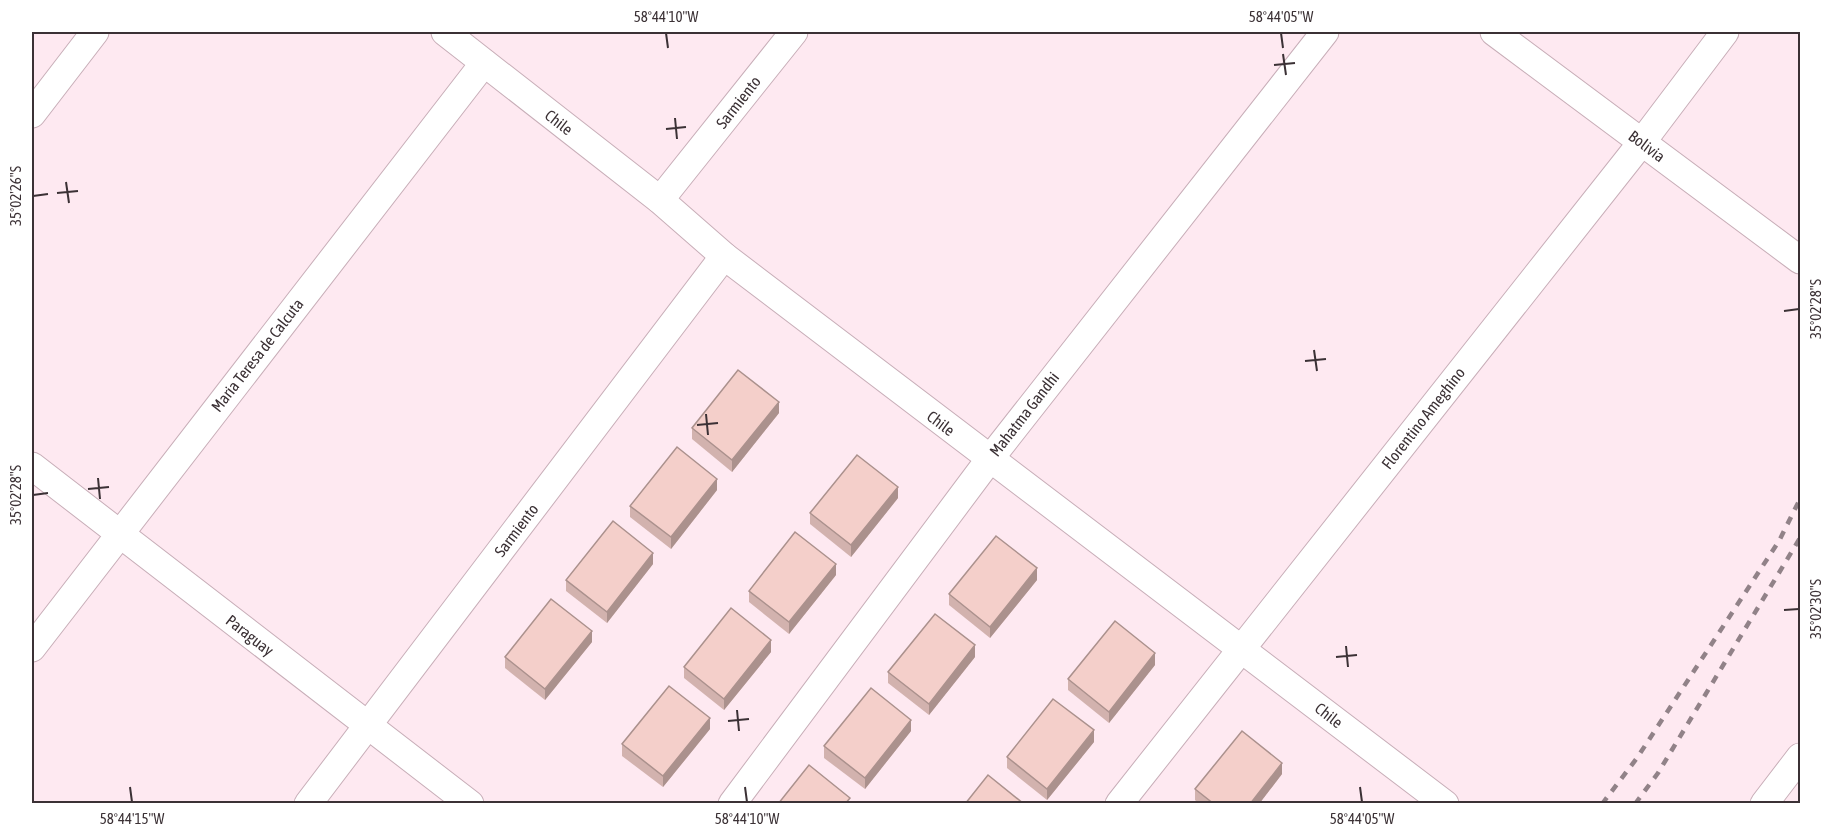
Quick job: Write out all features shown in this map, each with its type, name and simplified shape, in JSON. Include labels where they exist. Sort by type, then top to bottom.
[{"type":"street","points":[[32,114],[95,32]]},
{"type":"street","name":"Chile","points":[[445,32],[660,200],[724,256],[989,460],[1242,647],[1445,804]]},
{"type":"street","name":"Sarmiento","points":[[660,200],[794,32]]},
{"type":"street","name":"Mahatma Gandhi","points":[[732,804],[989,460],[1325,32]]},
{"type":"street","name":"Bolivia","points":[[1494,32],[1800,260]]},
{"type":"street","name":"Florentino Ameghino","points":[[1119,804],[1642,142],[1725,32]]},
{"type":"street","name":"Maria Teresa de Calcuta","points":[[32,648],[118,533],[484,63]]},
{"type":"street","name":"Sarmiento","points":[[308,804],[724,256]]},
{"type":"street","name":"Paraguay","points":[[32,466],[470,804]]},
{"type":"street","points":[[1764,804],[1800,757]]},
{"type":"building","points":[[738,370],[779,402],[732,460],[692,428]]},
{"type":"building","points":[[677,447],[717,479],[671,537],[630,506]]},
{"type":"building","points":[[857,455],[898,487],[851,545],[810,513]]},
{"type":"building","points":[[613,521],[653,553],[607,612],[566,580]]},
{"type":"building","points":[[795,532],[836,564],[789,622],[749,591]]},
{"type":"building","points":[[996,536],[1037,568],[990,627],[949,594]]},
{"type":"building","points":[[551,599],[592,631],[545,689],[505,657]]},
{"type":"building","points":[[731,608],[771,640],[724,699],[684,667]]},
{"type":"building","points":[[935,614],[975,645],[929,704],[888,672]]},
{"type":"building","points":[[1115,621],[1155,653],[1109,712],[1068,679]]},
{"type":"building","points":[[669,686],[710,718],[663,776],[622,744]]},
{"type":"building","points":[[871,688],[911,720],[865,778],[824,746]]},
{"type":"building","points":[[1053,699],[1094,730],[1047,789],[1007,757]]},
{"type":"building","points":[[1242,731],[1282,763],[1250,804],[1214,804],[1195,789]]},
{"type":"building","points":[[809,765],[850,798],[845,804],[778,804]]},
{"type":"building","points":[[988,775],[1024,804],[965,804]]},
{"type":"railway","points":[[1602,804],[1637,758],[1779,541],[1800,499]]},
{"type":"railway","points":[[1635,804],[1658,773],[1800,538]]}]
